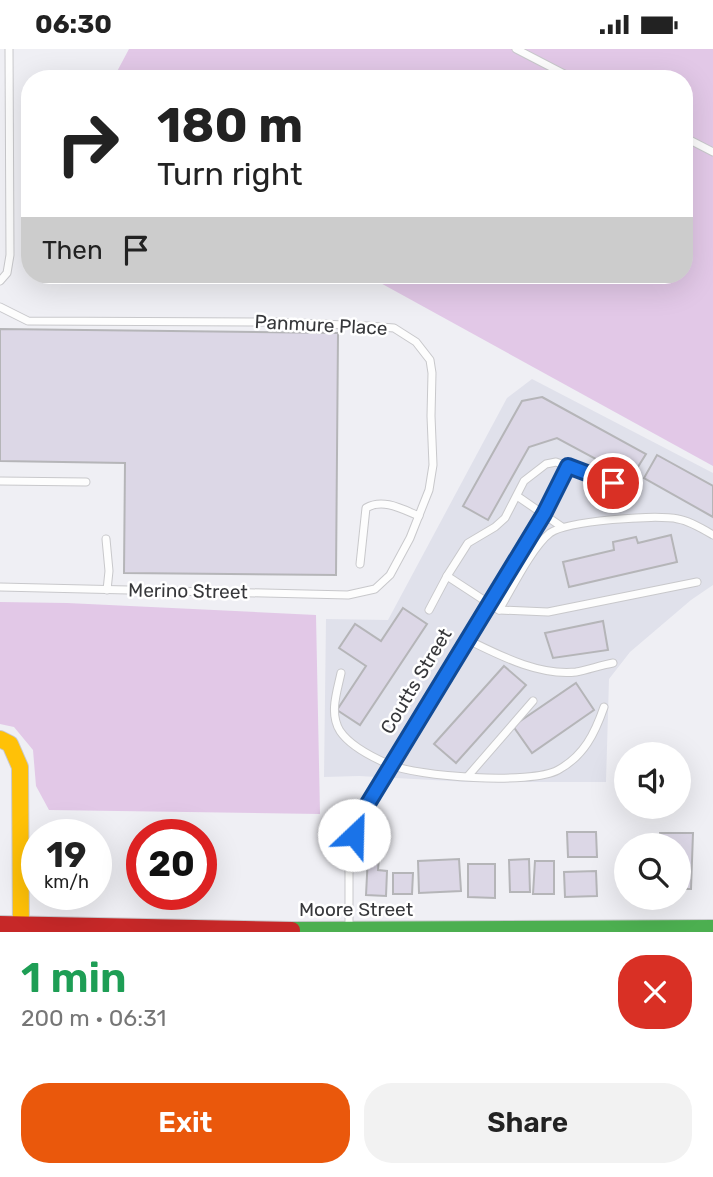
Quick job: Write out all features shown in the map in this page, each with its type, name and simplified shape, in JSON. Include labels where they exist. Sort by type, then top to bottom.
[{"type":"street","points":[[0,739],[10,744],[20,767],[20,928]]},
{"type":"street","name":"Moore Street","points":[[0,924],[20,928],[349,932],[713,928]]},
{"type":"lane","points":[[0,281],[7,273],[10,255],[9,49]]},
{"type":"lane","points":[[516,49],[557,70]]},
{"type":"lane","points":[[693,142],[713,152]]},
{"type":"lane","name":"Panmure Place","points":[[0,307],[28,321],[275,321],[394,328],[416,342],[430,360],[432,373],[433,464],[429,490],[390,575],[375,589]]},
{"type":"lane","points":[[429,610],[468,543],[505,518],[524,481],[546,464],[556,462],[636,492]]},
{"type":"lane","name":"Coutts Street","points":[[349,932],[349,850],[358,820],[544,514],[568,466]]},
{"type":"lane","points":[[0,481],[86,482]]},
{"type":"lane","points":[[517,496],[562,527]]},
{"type":"lane","points":[[360,564],[366,508],[385,504],[419,516]]},
{"type":"lane","points":[[499,610],[542,543],[553,531],[562,527],[650,516],[680,519],[713,535]]},
{"type":"lane","points":[[106,539],[107,590]]},
{"type":"lane","points":[[447,576],[499,610],[548,612],[697,582]]},
{"type":"lane","name":"Merino Street","points":[[0,587],[348,595],[375,589]]},
{"type":"lane","points":[[466,639],[509,660],[546,670],[575,672],[613,663]]},
{"type":"lane","points":[[341,673],[334,707],[341,731],[352,744],[390,765],[421,772],[527,778],[556,772],[579,755],[596,732],[604,707]]},
{"type":"lane","points":[[468,776],[533,701]]},
{"type":"shaded area","points":[[129,49],[713,49],[713,466],[382,284],[693,284],[693,70],[118,70]]},
{"type":"shaded area","points":[[532,379],[713,473],[713,585],[691,600],[630,652],[609,679],[606,782],[469,782],[359,776],[324,777],[326,619],[388,620],[507,398]]},
{"type":"shaded area","points":[[0,602],[316,615],[320,814],[49,810],[36,786],[33,750],[14,727],[0,724]]},
{"type":"building","points":[[0,329],[338,333],[336,575],[124,573],[125,463],[0,461]]},
{"type":"building","points":[[542,397],[646,454],[631,478],[557,438],[529,447],[488,520],[463,506],[522,401]]},
{"type":"building","points":[[657,455],[713,486],[713,517],[644,478]]},
{"type":"building","points":[[671,535],[677,562],[569,587],[563,562],[614,550],[613,542],[636,537],[638,543]]},
{"type":"building","points":[[403,608],[427,624],[360,725],[337,710],[366,666],[339,648],[355,624],[381,641]]},
{"type":"building","points":[[603,621],[608,650],[553,658],[545,633]]},
{"type":"building","points":[[504,666],[526,685],[456,763],[434,744]]},
{"type":"building","points":[[576,683],[594,710],[532,753],[513,726]]},
{"type":"building","points":[[567,832],[596,832],[597,857],[568,857]]},
{"type":"building","points":[[691,833],[693,833],[691,889]]},
{"type":"building","points":[[368,856],[379,857],[378,870],[387,871],[386,896],[366,895]]},
{"type":"building","points":[[459,859],[461,891],[419,893],[418,861]]},
{"type":"building","points":[[529,859],[530,892],[510,892],[509,860]]},
{"type":"building","points":[[535,861],[554,861],[554,894],[533,894]]},
{"type":"building","points":[[468,864],[495,864],[495,898],[468,897]]},
{"type":"building","points":[[596,871],[597,896],[565,897],[564,872]]},
{"type":"building","points":[[393,873],[413,873],[412,894],[393,894]]},
{"type":"traffic: fast","points":[[292,930],[713,928]]},
{"type":"traffic: slow","points":[[0,739],[10,744],[20,767],[21,932]]},
{"type":"traffic: jam","points":[[0,924],[292,930]]},
{"type":"route","points":[[354,835],[358,820],[544,514],[568,466],[613,483]]}]
